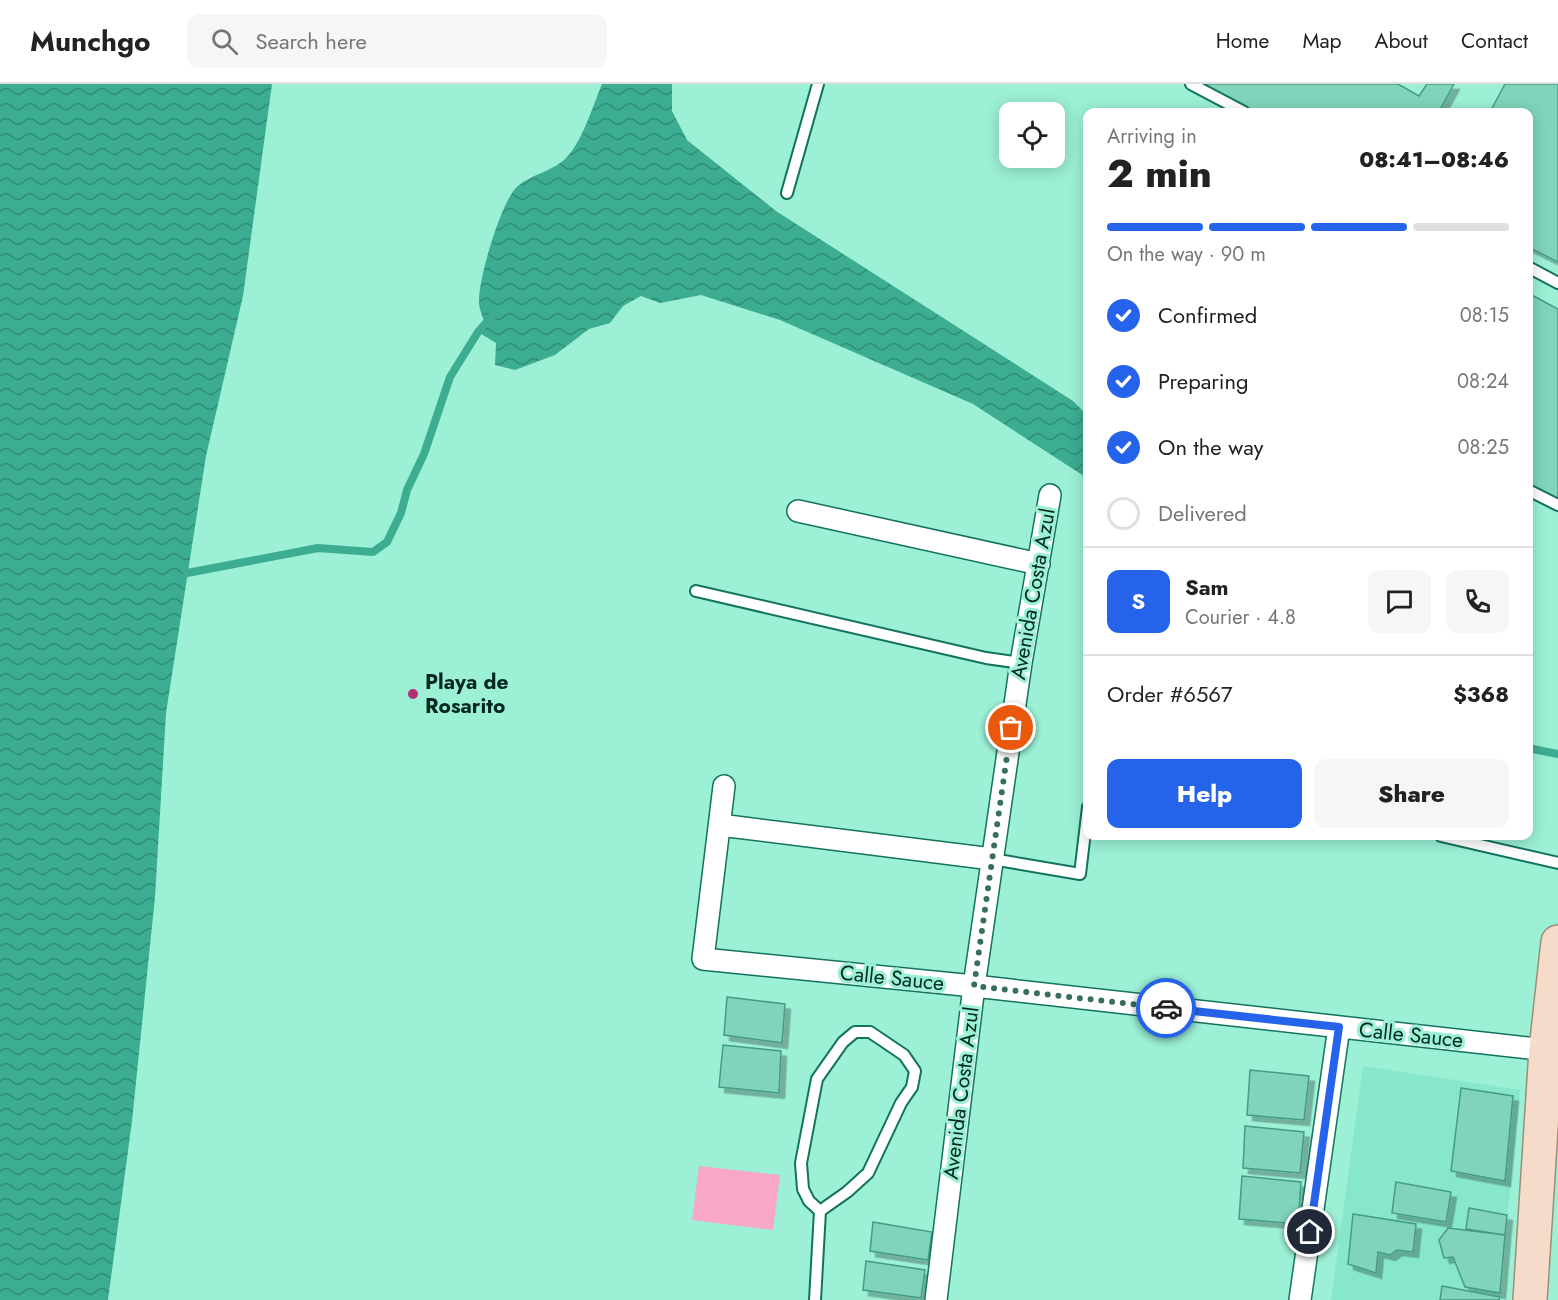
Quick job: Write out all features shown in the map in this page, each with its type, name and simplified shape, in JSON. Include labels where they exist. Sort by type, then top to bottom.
[{"type":"main road","points":[[1530,1300],[1546,1050],[1558,942]]},
{"type":"street","name":"Avenida Costa Azul","points":[[936,1300],[974,986],[1021,663],[1050,495]]},
{"type":"street","points":[[798,511],[1039,564]]},
{"type":"street","points":[[724,786],[720,825],[992,859]]},
{"type":"street","name":"Calle Sauce","points":[[720,825],[703,959],[974,986],[1546,1050]]},
{"type":"street","points":[[1300,1300],[1339,1027]]},
{"type":"lane","points":[[787,194],[818,84]]},
{"type":"lane","points":[[1191,84],[1236,108]]},
{"type":"lane","points":[[1533,270],[1558,283]]},
{"type":"lane","points":[[1533,493],[1558,506]]},
{"type":"lane","points":[[696,591],[975,656],[1021,663]]},
{"type":"lane","points":[[992,859],[1080,874],[1084,840]]},
{"type":"lane","points":[[1458,840],[1558,863]]},
{"type":"lane","points":[[855,1032],[870,1032],[904,1055],[915,1071],[912,1087],[901,1103],[868,1173],[847,1192],[820,1211],[809,1202],[803,1189],[801,1163],[817,1078],[843,1042],[855,1032]]},
{"type":"lane","points":[[815,1300],[820,1211]]},
{"type":"shaded area","points":[[1363,1066],[1520,1090],[1499,1300],[1331,1300]]},
{"type":"shaded area","points":[[699,1166],[780,1175],[773,1230],[692,1220]]},
{"type":"water","points":[[0,84],[272,84],[243,296],[206,456],[166,713],[155,897],[132,1121],[108,1300],[0,1300]]},
{"type":"water","points":[[602,84],[672,84],[672,111],[687,140],[776,211],[1073,401],[1083,411],[1083,475],[973,404],[780,320],[701,295],[660,303],[641,296],[623,306],[610,323],[589,329],[555,355],[515,370],[495,365],[496,343],[478,332],[485,324],[479,302],[482,277],[497,226],[515,189],[566,158],[587,123]]},
{"type":"building","points":[[1200,84],[1398,84],[1419,96],[1427,84],[1454,84],[1441,108],[1243,108],[1198,87]]},
{"type":"building","points":[[1505,84],[1558,84],[1558,262],[1533,250],[1533,108],[1492,108]]},
{"type":"building","points":[[1533,296],[1558,309],[1558,502],[1533,488]]},
{"type":"building","points":[[727,997],[785,1004],[782,1043],[724,1035]]},
{"type":"building","points":[[723,1045],[781,1051],[779,1093],[719,1087]]},
{"type":"building","points":[[1250,1070],[1309,1076],[1304,1120],[1247,1115]]},
{"type":"building","points":[[1461,1088],[1513,1096],[1505,1181],[1451,1171]]},
{"type":"building","points":[[1245,1126],[1304,1132],[1300,1173],[1243,1168]]},
{"type":"building","points":[[1242,1176],[1301,1182],[1298,1224],[1239,1219]]},
{"type":"building","points":[[1396,1182],[1451,1192],[1446,1222],[1392,1213]]},
{"type":"building","points":[[1469,1208],[1507,1215],[1505,1235],[1466,1229]]},
{"type":"building","points":[[1353,1214],[1416,1224],[1413,1252],[1397,1250],[1390,1255],[1378,1252],[1376,1273],[1348,1264]]},
{"type":"building","points":[[873,1222],[932,1232],[928,1260],[870,1251]]},
{"type":"building","points":[[1448,1228],[1505,1235],[1500,1293],[1465,1287],[1453,1257],[1444,1258],[1439,1240]]},
{"type":"building","points":[[866,1261],[925,1270],[921,1298],[863,1290]]},
{"type":"building","points":[[1442,1286],[1500,1297],[1499,1300],[1440,1300]]},
{"type":"waterway","points":[[187,573],[318,548],[373,552],[387,542],[424,454],[450,377],[478,332],[491,317]]},
{"type":"waterway","points":[[1533,749],[1558,754]]},
{"type":"way so far","points":[[1011,728],[974,986],[1166,1008]]},
{"type":"place","name":"Playa de Rosarito","points":[[413,694]]},
{"type":"route","points":[[1166,1008],[1339,1027],[1310,1232]]}]
